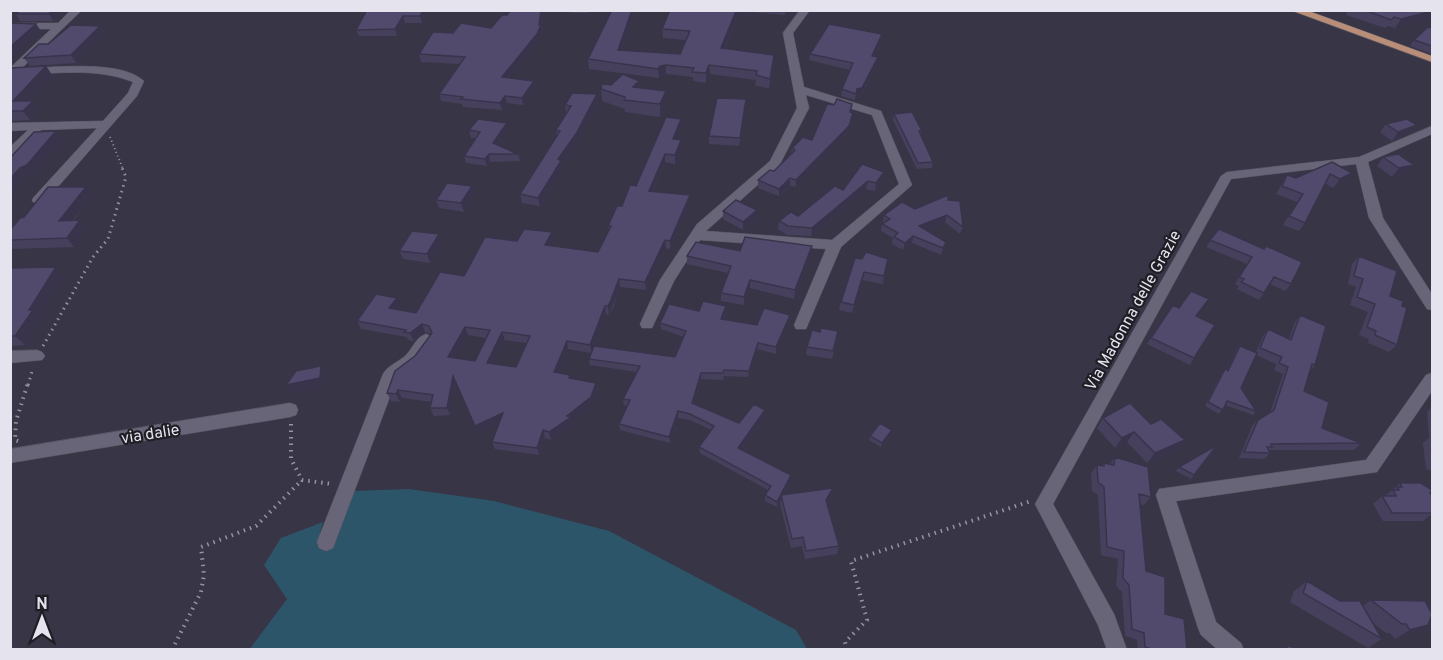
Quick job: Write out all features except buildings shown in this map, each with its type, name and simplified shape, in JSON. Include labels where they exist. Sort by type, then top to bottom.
[{"type":"main road","points":[[1295,10],[1432,59]]},
{"type":"street","points":[[11,73],[77,10]]},
{"type":"street","points":[[647,324],[667,280],[702,227],[775,163],[803,108],[788,33],[805,10]]},
{"type":"street","points":[[10,26],[61,26]]},
{"type":"street","points":[[11,73],[95,72],[130,76],[139,81],[133,94],[28,213]]},
{"type":"street","points":[[799,89],[877,113],[906,185],[835,245],[801,325]]},
{"type":"street","points":[[10,127],[105,124]]},
{"type":"street","points":[[10,155],[37,126]]},
{"type":"street","name":"Via Madonna delle Grazie","points":[[1117,650],[1107,621],[1044,504],[1227,176],[1361,160],[1432,130]]},
{"type":"street","points":[[1361,160],[1376,218],[1432,305]]},
{"type":"street","points":[[697,235],[835,245]]},
{"type":"street","points":[[326,542],[391,374],[412,359],[426,340]]},
{"type":"street","points":[[10,357],[37,356]]},
{"type":"street","points":[[1234,650],[1208,628],[1165,495],[1371,467],[1432,379]]},
{"type":"street","name":"via dalie","points":[[10,456],[290,410]]},
{"type":"path","points":[[25,442],[15,440],[16,421],[37,356],[93,257],[108,239],[126,177],[105,124]]},
{"type":"path","points":[[290,410],[291,459],[302,480]]},
{"type":"path","points":[[302,480],[348,486]]},
{"type":"path","points":[[172,650],[201,593],[205,576],[200,561],[201,547],[256,526],[302,480]]},
{"type":"path","points":[[847,650],[845,642],[867,620],[851,561],[1021,504]]},
{"type":"water","points":[[409,489],[494,501],[609,531],[796,630],[807,649],[249,650],[287,599],[264,565],[281,538],[323,522],[320,533],[338,533],[353,491]]}]
